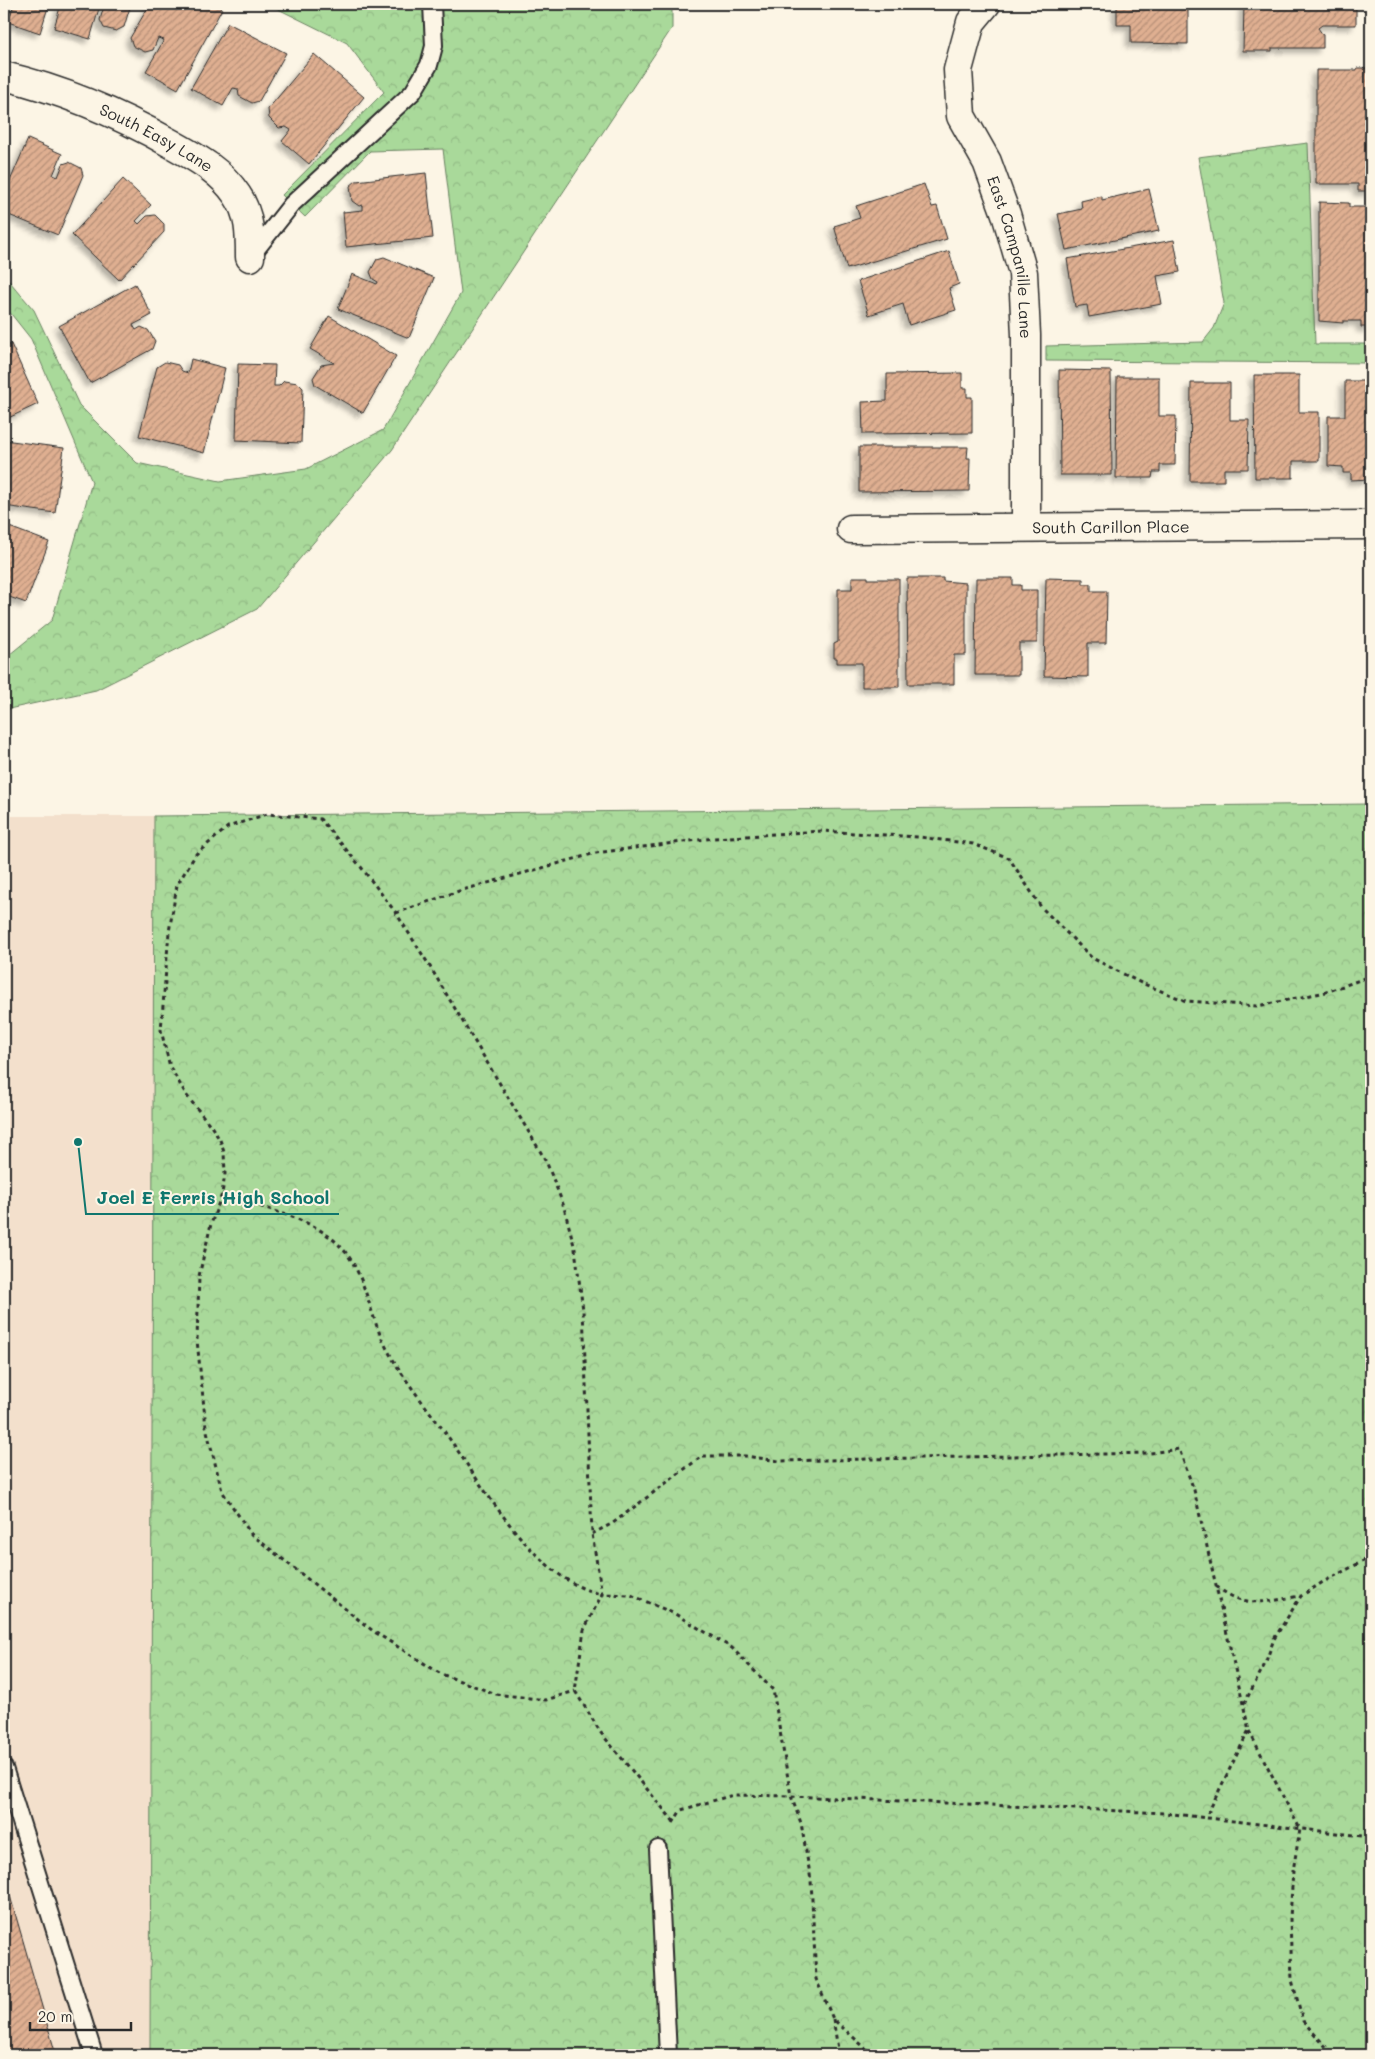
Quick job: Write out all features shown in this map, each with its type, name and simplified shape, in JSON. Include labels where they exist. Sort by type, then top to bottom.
[{"type":"street","name":"East Campanille Lane","points":[[986,4],[971,22],[958,70],[961,116],[987,162],[1006,214],[1023,272],[1026,335],[1026,527]]},
{"type":"street","name":"South Easy Lane","points":[[4,76],[69,94],[141,126],[210,166],[237,195],[249,222],[250,257]]},
{"type":"street","name":"South Carillon Place","points":[[851,529],[1371,525]]},
{"type":"lane","points":[[250,257],[292,204],[413,92],[429,65],[434,46],[432,4]]},
{"type":"lane","points":[[4,1768],[94,2055]]},
{"type":"lane","points":[[658,1849],[668,2055]]},
{"type":"path","points":[[576,1691],[546,1700],[496,1694],[441,1674],[373,1631],[251,1534],[222,1491],[206,1427],[197,1340],[199,1276],[212,1224],[222,1194],[225,1174],[224,1152],[212,1126],[187,1096],[170,1067],[162,1030],[169,932],[177,885],[196,854],[228,827],[267,814],[320,819],[361,867],[396,913],[479,1047],[546,1161],[563,1204],[576,1249],[583,1310],[592,1534],[602,1594],[584,1630],[576,1691],[601,1733],[674,1822]]},
{"type":"path","points":[[396,913],[459,891],[596,853],[714,838],[822,830],[910,836],[973,844],[1009,858],[1041,907],[1092,958],[1139,982],[1186,1001],[1258,1006],[1326,992],[1371,976]]},
{"type":"path","points":[[222,1194],[312,1226],[326,1234],[342,1248],[354,1265],[383,1342],[419,1399],[502,1516],[538,1556],[559,1573],[590,1592],[631,1595],[676,1614],[732,1648],[773,1690],[791,1796],[801,1824],[811,1880],[816,1979],[833,2019],[838,2055]]},
{"type":"path","points":[[592,1534],[612,1523],[702,1456],[745,1456],[779,1461],[1150,1454],[1179,1449],[1194,1490],[1249,1730],[1300,1829],[1293,1871],[1290,1918],[1292,1980],[1303,2021],[1327,2048],[1336,2055]]},
{"type":"path","points":[[1216,1586],[1224,1593],[1246,1602],[1274,1601],[1301,1596],[1323,1582],[1371,1557]]},
{"type":"path","points":[[1244,1704],[1265,1664],[1274,1639],[1301,1596]]},
{"type":"path","points":[[1206,1817],[1249,1730]]},
{"type":"path","points":[[658,1849],[680,1810],[733,1795],[982,1804],[1206,1817],[1371,1838]]},
{"type":"path","points":[[833,2019],[873,2055]]},
{"type":"shaded area","points":[[4,816],[154,816],[150,2053],[176,2055],[4,2055]]},
{"type":"green space","points":[[268,4],[672,4],[672,28],[392,450],[257,609],[96,690],[4,710],[4,659],[52,620],[92,482],[31,339],[4,305],[4,275],[34,310],[79,405],[137,463],[220,481],[306,469],[383,430],[461,293],[443,149],[370,151],[305,217],[282,195],[384,92],[347,43]]},
{"type":"green space","points":[[1308,143],[1315,344],[1371,344],[1371,363],[1046,361],[1046,346],[1203,342],[1214,328],[1224,303],[1198,157]]},
{"type":"green space","points":[[1371,804],[1371,2055],[150,2054],[154,816]]},
{"type":"building","points":[[14,4],[49,4],[40,33],[8,22]]},
{"type":"building","points":[[61,4],[131,4],[124,27],[116,31],[104,28],[100,20],[104,6],[100,5],[90,39],[54,28]]},
{"type":"building","points":[[150,4],[211,4],[222,9],[178,89],[146,71],[164,40],[158,38],[153,50],[145,52],[133,46],[130,38]]},
{"type":"building","points":[[1117,4],[1188,4],[1188,44],[1131,43],[1131,25],[1117,25]]},
{"type":"building","points":[[1244,4],[1356,4],[1356,25],[1322,25],[1318,28],[1323,35],[1323,48],[1272,48],[1272,51],[1243,51]]},
{"type":"building","points":[[228,23],[286,53],[259,101],[252,103],[239,96],[238,89],[233,88],[223,106],[191,88]]},
{"type":"building","points":[[314,54],[364,97],[309,164],[282,141],[291,130],[286,127],[279,128],[269,118],[268,109]]},
{"type":"building","points":[[1357,68],[1371,68],[1371,191],[1358,191],[1358,184],[1316,184],[1316,70],[1357,70]]},
{"type":"building","points":[[28,139],[62,154],[53,175],[58,177],[63,164],[69,162],[81,168],[83,175],[58,235],[4,213],[4,195]]},
{"type":"building","points":[[426,173],[433,238],[346,247],[343,212],[363,210],[363,205],[359,206],[352,201],[350,186],[356,181]]},
{"type":"building","points":[[123,179],[151,205],[136,221],[139,224],[147,216],[155,215],[164,224],[164,232],[119,280],[72,235]]},
{"type":"building","points":[[924,184],[932,207],[937,206],[947,239],[847,269],[834,226],[860,218],[856,206]]},
{"type":"building","points":[[1149,189],[1159,231],[1066,250],[1058,214],[1082,209],[1081,201],[1102,196],[1102,200]]},
{"type":"building","points":[[1319,202],[1349,203],[1349,207],[1371,207],[1371,327],[1361,327],[1361,321],[1343,321],[1343,323],[1319,321]]},
{"type":"building","points":[[1174,240],[1180,272],[1157,276],[1162,304],[1089,317],[1087,305],[1075,307],[1067,259]]},
{"type":"building","points":[[949,251],[959,284],[949,288],[956,310],[909,325],[903,304],[869,315],[858,281]]},
{"type":"building","points":[[384,257],[434,278],[409,338],[338,309],[352,274],[377,284],[378,282],[373,279],[370,272],[377,259]]},
{"type":"building","points":[[135,284],[152,315],[133,325],[136,330],[141,327],[148,330],[155,341],[152,349],[90,383],[59,326]]},
{"type":"building","points":[[329,316],[396,356],[363,413],[315,385],[313,378],[321,365],[334,363],[310,349]]},
{"type":"building","points":[[11,344],[38,404],[4,420],[4,348]]},
{"type":"building","points":[[191,359],[225,368],[204,453],[139,436],[157,367],[165,362],[178,365],[182,371],[188,373]]},
{"type":"building","points":[[238,364],[275,365],[274,386],[279,386],[284,381],[298,383],[303,388],[301,443],[236,440]]},
{"type":"building","points":[[1059,370],[1111,371],[1112,475],[1060,475]]},
{"type":"building","points":[[962,373],[962,388],[967,388],[967,397],[972,397],[972,433],[863,434],[862,402],[887,401],[887,374]]},
{"type":"building","points":[[1254,375],[1299,375],[1299,412],[1319,412],[1319,461],[1293,461],[1293,478],[1255,478]]},
{"type":"building","points":[[1117,377],[1159,377],[1159,416],[1176,416],[1175,465],[1160,465],[1160,472],[1153,472],[1152,478],[1116,478]]},
{"type":"building","points":[[1345,381],[1371,381],[1371,479],[1351,480],[1351,473],[1343,473],[1343,467],[1328,466],[1328,416],[1345,416]]},
{"type":"building","points":[[1191,383],[1230,383],[1230,420],[1249,420],[1248,469],[1224,469],[1224,481],[1190,481]]},
{"type":"building","points":[[4,440],[64,448],[55,513],[4,506],[4,469],[7,470],[8,465],[4,465]]},
{"type":"building","points":[[859,447],[968,447],[967,458],[970,458],[969,491],[859,492]]},
{"type":"building","points":[[4,525],[49,542],[26,603],[4,595]]},
{"type":"building","points":[[852,577],[899,579],[899,687],[862,687],[862,663],[837,663],[837,658],[834,658],[834,644],[838,642],[838,589],[852,589]]},
{"type":"building","points":[[907,578],[943,578],[943,581],[966,583],[966,655],[954,655],[954,684],[908,684]]},
{"type":"building","points":[[976,578],[1013,578],[1013,585],[1021,585],[1021,590],[1037,590],[1037,643],[1019,643],[1019,675],[975,675]]},
{"type":"building","points":[[1046,578],[1083,579],[1083,584],[1091,584],[1091,591],[1107,591],[1106,643],[1088,643],[1088,677],[1044,676]]},
{"type":"building","points":[[4,1875],[56,2055],[4,2055]]},
{"type":"place","name":"Joel E Ferris High School","points":[[78,1142]]}]
